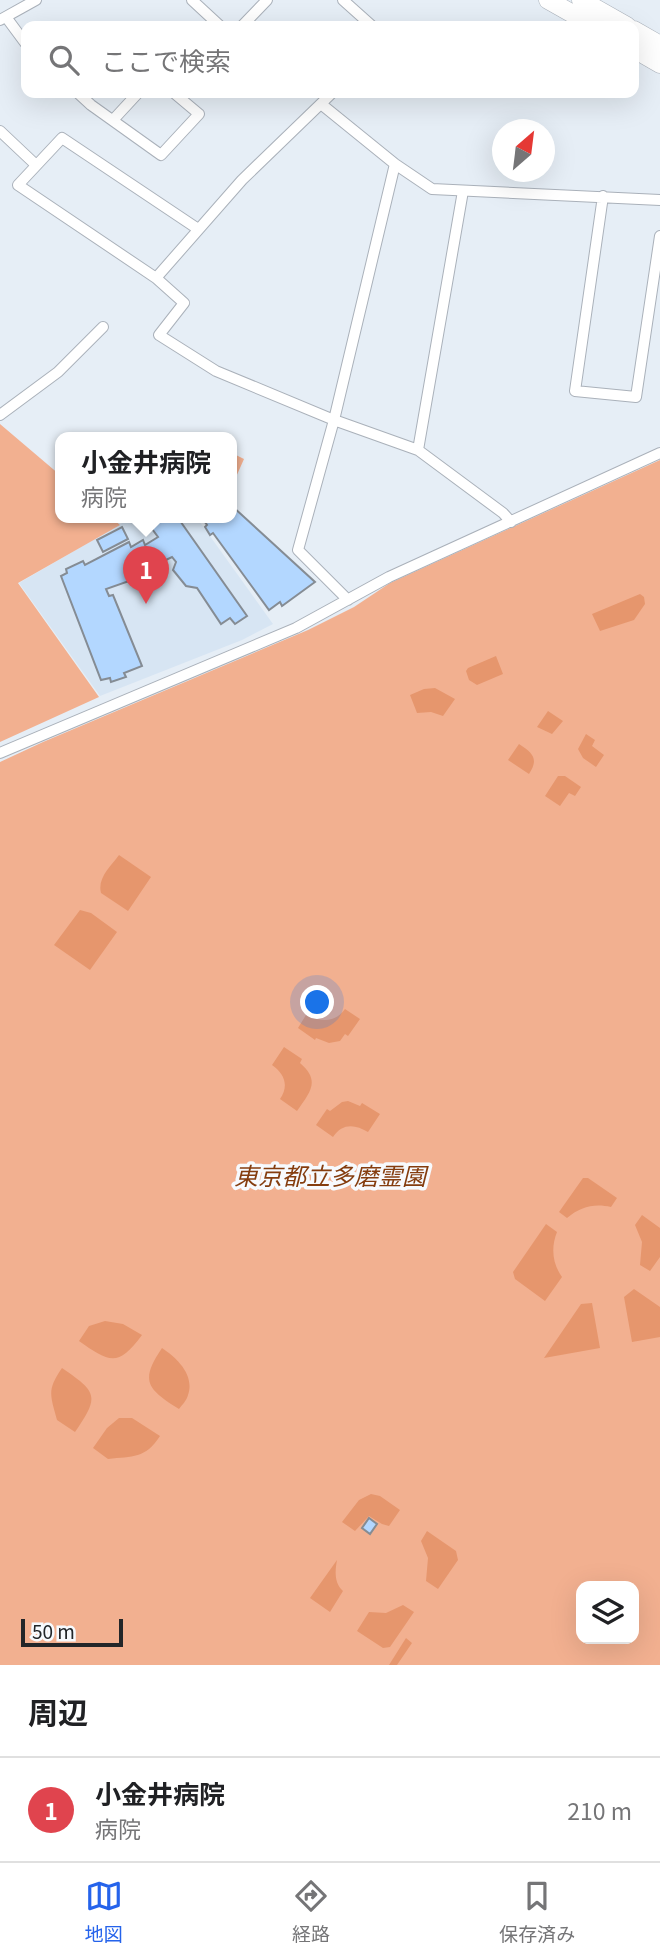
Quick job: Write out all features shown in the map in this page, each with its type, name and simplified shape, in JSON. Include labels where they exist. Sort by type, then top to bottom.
[{"type":"main road","points":[[548,0],[585,21]]},
{"type":"main road","points":[[581,0],[618,21]]},
{"type":"main road","points":[[639,33],[660,44]]},
{"type":"main road","points":[[639,52],[660,64]]},
{"type":"street","points":[[21,38],[3,18],[36,0]]},
{"type":"street","points":[[192,0],[215,21]]},
{"type":"street","points":[[247,21],[267,0]]},
{"type":"street","points":[[343,0],[366,21]]},
{"type":"street","points":[[84,98],[160,155],[199,114],[180,98]]},
{"type":"street","points":[[113,120],[133,98]]},
{"type":"street","points":[[156,278],[242,180],[327,98]]},
{"type":"street","points":[[321,104],[395,164],[432,189],[660,200]]},
{"type":"street","points":[[0,131],[36,165]]},
{"type":"street","points":[[198,229],[62,138],[18,185],[156,278],[184,303],[159,335],[216,371],[334,421],[418,450],[503,513],[511,522]]},
{"type":"street","points":[[348,600],[298,550],[334,421],[395,164]]},
{"type":"street","points":[[418,450],[463,191]]},
{"type":"street","points":[[603,196],[575,391],[636,397],[660,236]]},
{"type":"street","points":[[0,415],[58,372],[103,327]]},
{"type":"street","points":[[0,754],[296,628],[389,577],[660,453]]},
{"type":"shaded area","points":[[122,523],[201,523],[273,624],[242,640],[100,696],[19,583]]},
{"type":"shaded area","points":[[640,594],[644,597],[645,604],[634,620],[600,631],[592,614]]},
{"type":"shaded area","points":[[496,656],[503,674],[477,685],[469,680],[466,671],[468,668]]},
{"type":"shaded area","points":[[435,688],[455,699],[443,716],[431,712],[417,713],[410,695]]},
{"type":"shaded area","points":[[548,711],[563,721],[552,734],[537,727]]},
{"type":"shaded area","points":[[586,734],[595,740],[592,746],[604,755],[596,767],[583,758],[578,749]]},
{"type":"shaded area","points":[[519,744],[528,750],[534,760],[529,774],[508,760]]},
{"type":"shaded area","points":[[558,776],[565,776],[581,787],[575,796],[569,793],[560,806],[545,796]]},
{"type":"shaded area","points":[[119,855],[151,877],[128,911],[101,893],[100,888],[103,877]]},
{"type":"shaded area","points":[[80,910],[91,913],[117,932],[90,970],[54,945]]},
{"type":"shaded area","points":[[345,1009],[360,1019],[348,1036],[345,1034],[340,1041],[329,1043],[316,1038],[315,1040],[298,1028],[306,1015],[327,1020],[337,1017]]},
{"type":"shaded area","points":[[284,1047],[302,1059],[300,1063],[312,1081],[309,1092],[297,1111],[280,1099],[284,1080],[272,1065]]},
{"type":"shaded area","points":[[348,1101],[360,1106],[362,1103],[380,1114],[368,1132],[349,1126],[340,1129],[333,1137],[316,1125],[327,1109],[330,1111]]},
{"type":"shaded area","points":[[583,1178],[588,1178],[617,1198],[611,1207],[588,1207],[567,1218],[559,1212]]},
{"type":"shaded area","points":[[642,1215],[660,1228],[660,1257],[650,1271],[640,1265],[642,1242],[635,1225]]},
{"type":"shaded area","points":[[546,1224],[557,1232],[554,1255],[562,1277],[545,1301],[515,1279],[513,1272]]},
{"type":"shaded area","points":[[634,1289],[660,1307],[660,1337],[632,1342],[624,1297]]},
{"type":"shaded area","points":[[592,1303],[600,1348],[544,1358],[581,1304]]},
{"type":"shaded area","points":[[105,1321],[123,1324],[142,1335],[134,1346],[119,1357],[98,1354],[79,1341],[89,1326]]},
{"type":"shaded area","points":[[162,1348],[179,1362],[189,1381],[187,1397],[179,1409],[160,1396],[150,1384],[151,1369]]},
{"type":"shaded area","points":[[62,1368],[82,1383],[91,1396],[88,1410],[75,1432],[57,1420],[53,1404],[52,1387]]},
{"type":"shaded area","points":[[119,1418],[132,1418],[160,1436],[144,1453],[108,1459],[93,1448],[107,1428]]},
{"type":"shaded area","points":[[371,1494],[380,1496],[400,1510],[389,1526],[369,1516],[355,1531],[342,1522],[359,1500]]},
{"type":"shaded area","points":[[427,1531],[456,1551],[458,1560],[438,1589],[426,1581],[428,1558],[421,1541]]},
{"type":"shaded area","points":[[337,1560],[337,1581],[343,1591],[330,1612],[310,1598]]},
{"type":"shaded area","points":[[403,1605],[414,1612],[390,1647],[383,1648],[357,1631],[369,1612],[386,1613]]},
{"type":"shaded area","points":[[406,1638],[412,1643],[397,1665],[389,1665]]},
{"type":"green space","points":[[0,424],[55,471],[55,523],[120,525],[18,583],[99,697],[0,742]]},
{"type":"green space","points":[[237,456],[244,459],[237,475]]},
{"type":"green space","name":"東京都立多磨霊園","points":[[660,460],[660,1665],[0,1665],[0,762],[308,630],[354,607],[390,583]]},
{"type":"building","points":[[237,511],[315,582],[282,606],[280,602],[269,610],[213,533],[210,535],[205,527],[206,523],[237,523]]},
{"type":"building","points":[[148,523],[182,523],[247,616],[235,624],[230,618],[221,624],[197,588],[186,586],[173,570],[176,562],[172,557],[130,577],[132,580],[106,589],[109,596],[113,595],[142,666],[124,673],[126,677],[111,682],[110,678],[101,680],[61,576],[67,573],[66,569],[83,561],[85,565],[129,542],[131,547],[143,540],[145,545],[158,537]]},
{"type":"building","points":[[122,527],[128,539],[103,552],[97,540]]},
{"type":"building","points":[[369,1518],[377,1524],[370,1534],[362,1528]]},
{"type":"place","name":"小金井病院","points":[[146,604]]}]
